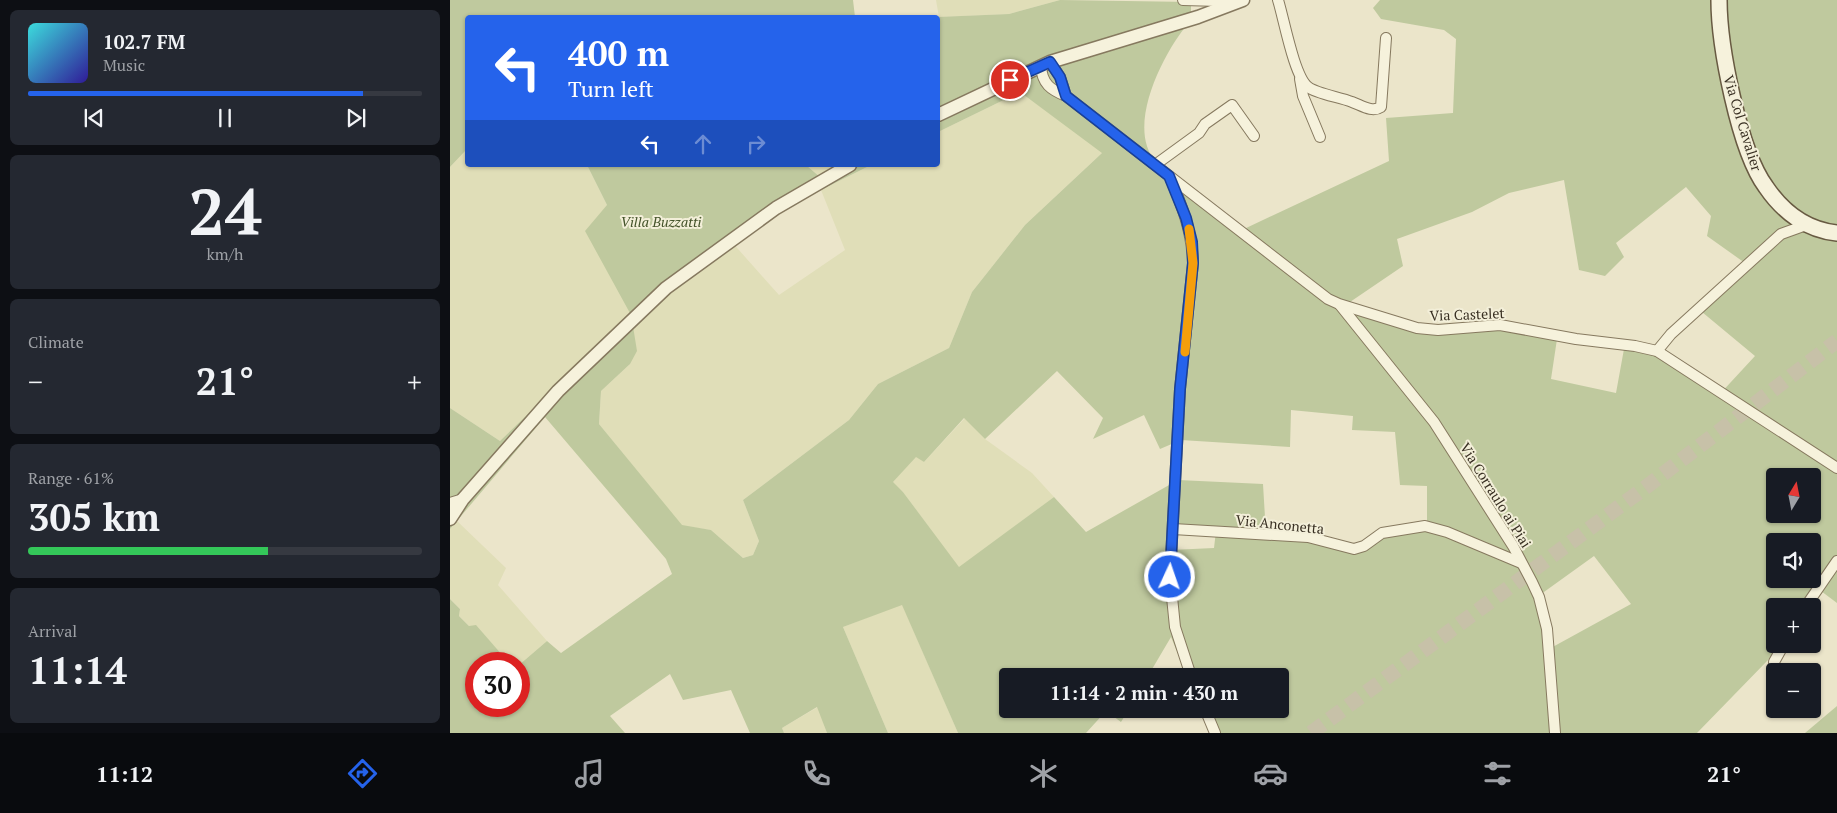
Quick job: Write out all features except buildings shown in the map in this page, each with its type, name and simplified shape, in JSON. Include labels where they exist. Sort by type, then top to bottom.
[{"type":"main road","name":"Via Col Cavalier","points":[[1719,0],[1721,42],[1739,120],[1755,167],[1772,195],[1788,212],[1806,224],[1820,230],[1837,233]]},
{"type":"street","points":[[1183,0],[1200,2],[1220,0],[1228,6]]},
{"type":"street","points":[[940,113],[1046,64],[1243,0]]},
{"type":"street","points":[[1278,0],[1300,78],[1303,96],[1320,136]]},
{"type":"street","points":[[1300,78],[1315,91],[1336,95],[1372,110],[1378,109],[1381,107],[1386,38]]},
{"type":"street","points":[[1046,64],[1060,77],[1066,96]]},
{"type":"street","points":[[1046,64],[1045,83],[1066,96],[1328,299],[1339,304]]},
{"type":"street","points":[[1155,165],[1200,133],[1205,124],[1232,106],[1254,136]]},
{"type":"street","points":[[450,519],[463,499],[558,390],[666,288],[776,208],[847,167]]},
{"type":"street","points":[[1169,176],[1186,218],[1192,242],[1193,263],[1180,389],[1170,577],[1172,611],[1179,643],[1188,668]]},
{"type":"street","points":[[1657,351],[1671,334],[1781,234],[1806,224]]},
{"type":"street","name":"Via Castelet","points":[[1339,304],[1417,328],[1438,330],[1500,325],[1657,351],[1837,468]]},
{"type":"street","name":"Via Corraulo ai Piai","points":[[1339,304],[1434,422],[1521,563],[1539,597],[1544,611],[1550,653],[1555,733]]},
{"type":"street","points":[[450,503],[463,499]]},
{"type":"street","name":"Via Anconetta","points":[[1173,529],[1308,537],[1354,549],[1364,546],[1382,533],[1425,526],[1447,532],[1521,563]]},
{"type":"street","points":[[1812,598],[1837,561]]},
{"type":"street","points":[[1208,718],[1215,733]]},
{"type":"green space","points":[[450,0],[853,0],[855,15],[465,15],[465,151],[450,167]]},
{"type":"green space","points":[[936,0],[1060,0],[1009,14],[940,17]]},
{"type":"green space","name":"Villa Buzzatti","points":[[1060,0],[1191,2],[1191,20],[1170,50],[1160,68],[1152,89],[1146,109],[1144,129],[1147,147],[1162,168],[1244,229],[1389,161],[1386,118],[1453,113],[1456,39],[1444,30],[1381,19],[1373,8],[1380,0],[1837,0],[1837,603],[1821,591],[1815,598],[1766,598],[1766,653],[1773,653],[1697,733],[1210,733],[1204,718],[1289,718],[1289,668],[1184,668],[1171,637],[1153,668],[999,668],[999,718],[1100,718],[1086,733],[958,733],[902,605],[843,627],[888,733],[827,733],[817,707],[782,728],[784,733],[750,733],[731,690],[683,700],[670,674],[610,716],[625,733],[450,733],[450,599],[460,609],[459,616],[469,626],[476,625],[500,652],[465,652],[465,717],[530,717],[530,656],[547,641],[561,653],[672,574],[666,559],[545,417],[450,529],[450,408],[500,441],[631,315],[585,231],[607,205],[588,167],[808,167],[821,178],[835,167],[867,167],[821,190],[821,179],[631,314],[637,351],[630,364],[601,391],[599,424],[682,525],[711,530],[743,558],[753,555],[759,541],[743,500],[849,420],[878,384],[949,348],[972,292],[1025,225],[1102,153],[1020,92],[940,131],[940,17],[1009,14]],"holes":[[[1564,180],[1579,270],[1605,276],[1624,257],[1616,243],[1686,187],[1711,216],[1707,236],[1752,268],[1702,312],[1755,356],[1718,396],[1656,356],[1624,349],[1616,393],[1551,379],[1557,339],[1520,331],[1394,324],[1357,313],[1350,302],[1403,266],[1397,239],[1472,212],[1509,193]],[[1057,371],[1103,418],[1093,439],[1144,415],[1160,449],[1181,440],[1290,447],[1291,410],[1353,416],[1352,430],[1395,432],[1400,485],[1427,486],[1427,523],[1352,545],[1266,534],[1263,484],[1178,480],[1086,532],[1054,497],[959,567],[903,492],[893,482],[916,457],[924,462],[964,418],[985,439]],[[1173,528],[1216,531],[1214,548],[1171,550]],[[1594,556],[1631,604],[1549,649],[1537,597]]]},
{"type":"green space","name":"Villa Buzzatti","points":[[1020,92],[1103,152],[1025,225],[972,292],[949,348],[878,384],[849,420],[743,500],[759,541],[753,555],[743,558],[711,530],[682,526],[599,424],[601,391],[630,364],[500,441],[450,408],[450,167],[465,151],[465,167],[588,167],[607,205],[730,240],[779,295],[845,250],[821,190],[867,167],[940,167],[940,131]]},
{"type":"green space","points":[[808,167],[835,167],[821,178]]},
{"type":"green space","points":[[965,418],[985,439],[1032,473],[1054,497],[959,568],[903,492],[892,483],[916,456],[924,462]]},
{"type":"green space","points":[[457,521],[506,568],[498,585],[547,641],[530,656],[530,652],[499,652],[476,626],[469,626],[459,616],[460,609],[450,599],[450,529]]},
{"type":"green space","points":[[902,604],[958,733],[888,733],[843,627]]},
{"type":"green space","points":[[1837,706],[1837,733],[1805,733]]},
{"type":"green space","points":[[818,707],[827,733],[784,733],[782,728]]},
{"type":"green space","points":[[1116,718],[1123,718],[1121,722]]},
{"type":"tunnel","points":[[1311,733],[1646,487],[1837,341]]},
{"type":"slow traffic","points":[[1185,352],[1193,263],[1189,229]]},
{"type":"route","points":[[1010,80],[1050,62],[1060,77],[1066,96],[1169,176],[1186,218],[1192,242],[1193,263],[1190,313],[1180,389],[1170,577]]}]
